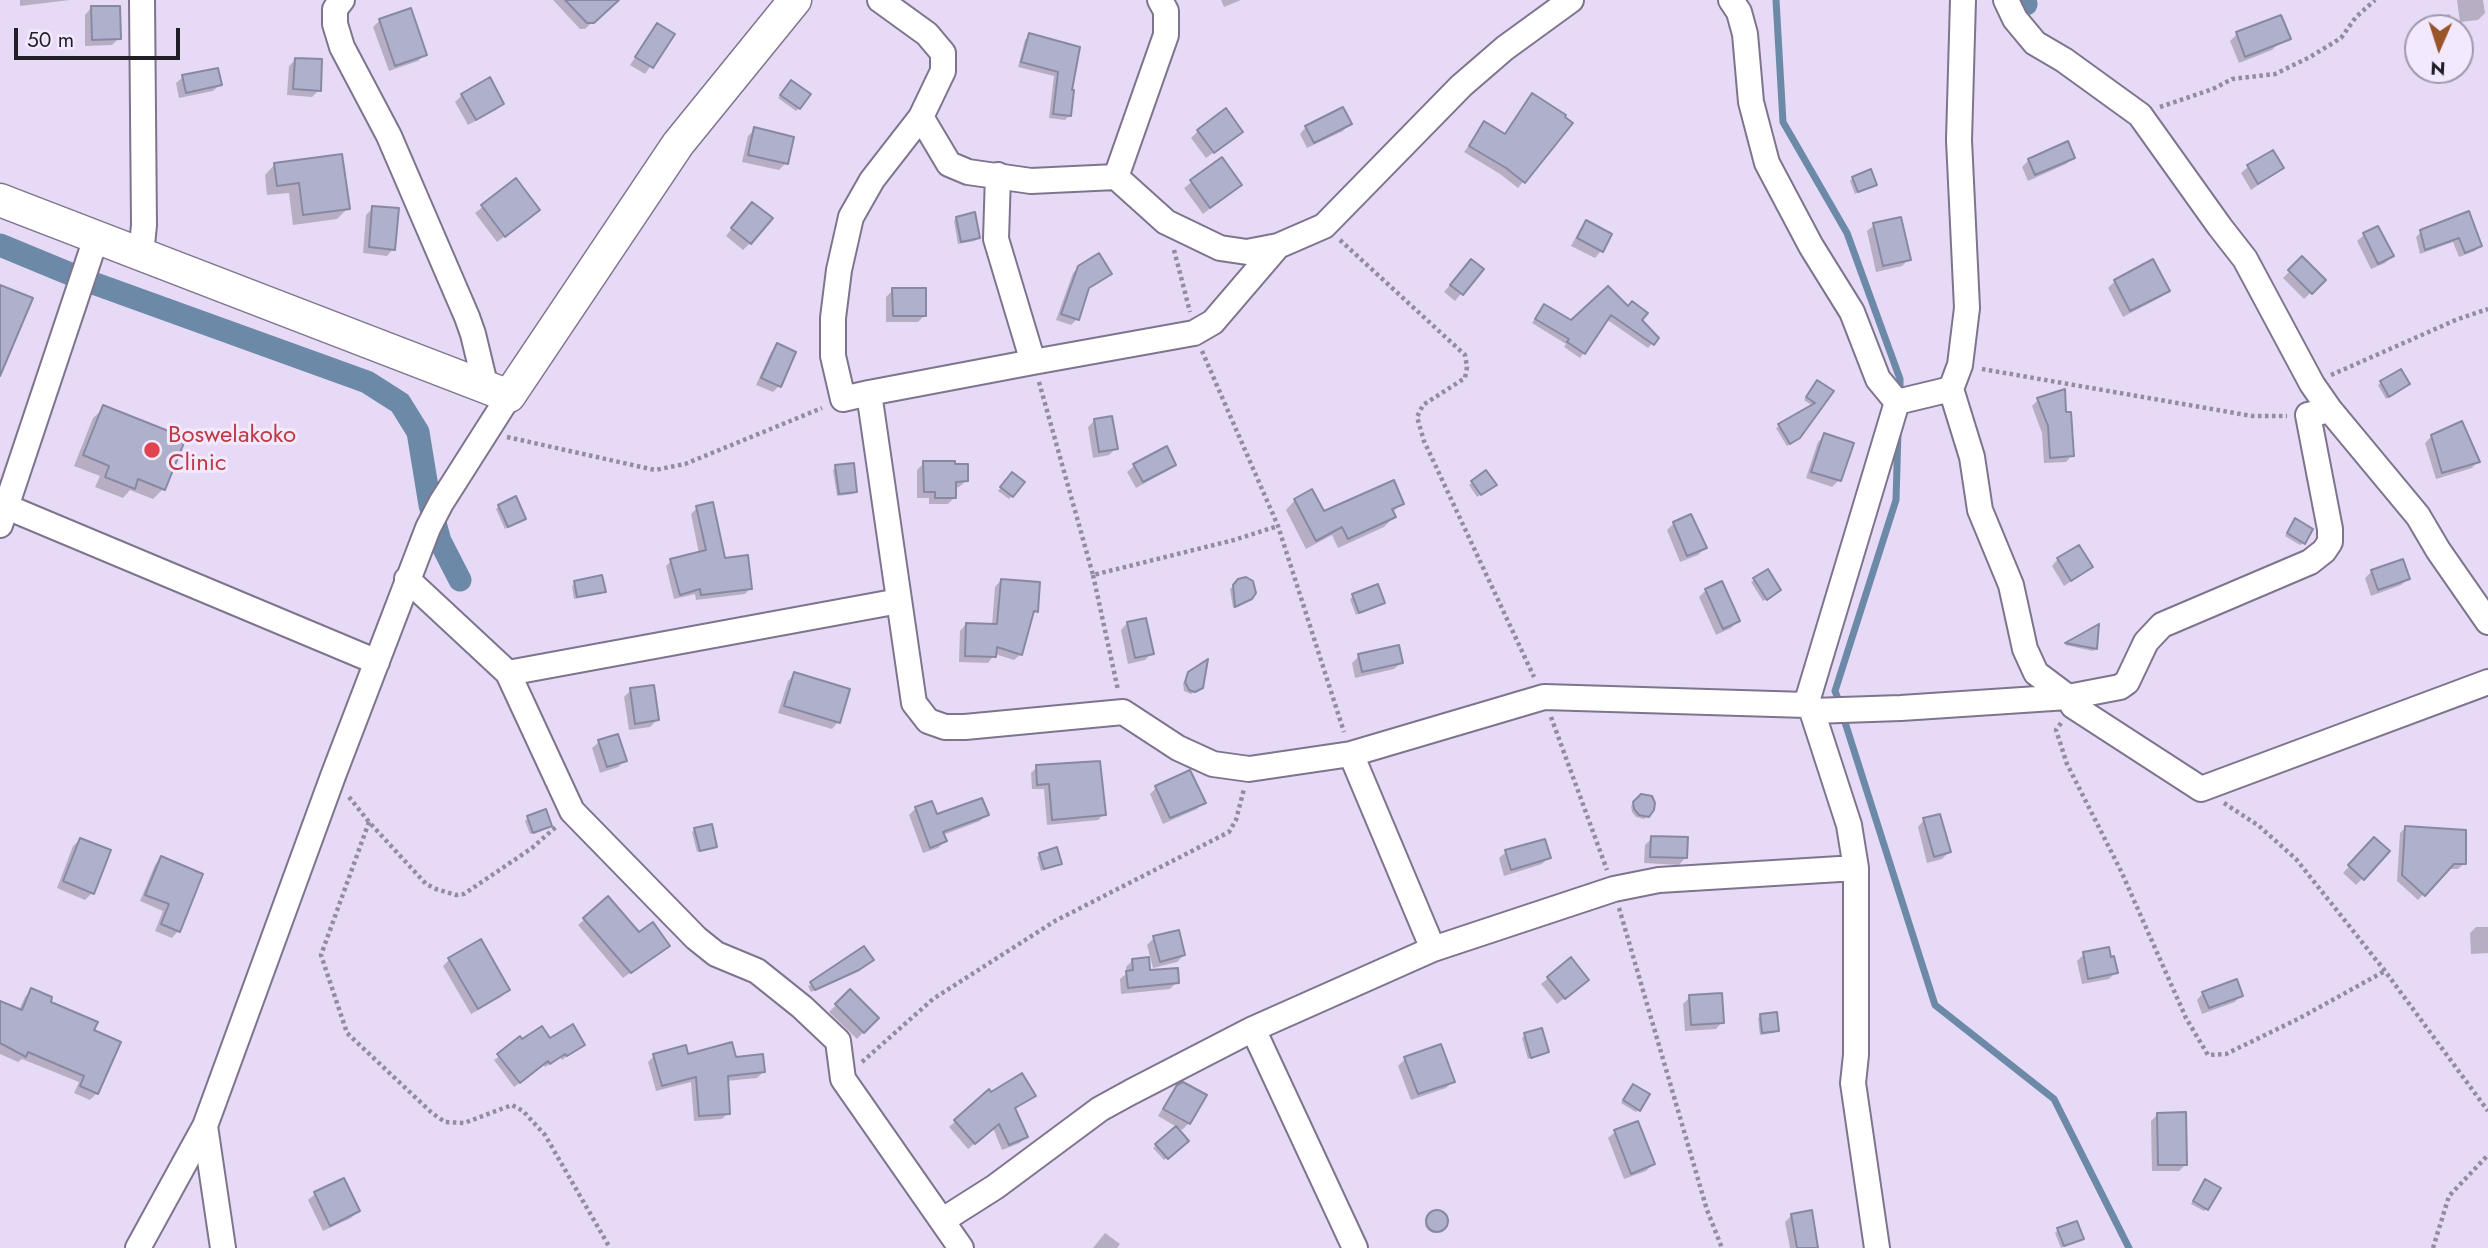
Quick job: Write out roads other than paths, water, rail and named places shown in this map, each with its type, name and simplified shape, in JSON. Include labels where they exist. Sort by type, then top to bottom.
[{"type":"street","points":[[141,255],[144,225],[142,0]]},
{"type":"street","points":[[342,0],[335,9],[335,24],[342,47],[389,136],[498,392]]},
{"type":"street","points":[[880,0],[927,34],[943,53],[943,71],[921,117],[872,180],[851,217],[839,270],[833,318],[833,356],[843,399],[1194,333],[1213,322],[1278,246]]},
{"type":"street","points":[[1116,177],[1166,35],[1166,12],[1160,0]]},
{"type":"street","points":[[921,117],[949,164],[968,172],[1031,181],[1116,177],[1167,222],[1220,248],[1247,252],[1278,246],[1324,226],[1461,86],[1505,48],[1571,0]]},
{"type":"street","points":[[1731,0],[1739,12],[1745,34],[1751,102],[1766,163],[1811,246],[1852,312],[1878,379],[1927,394],[1972,457],[1980,510],[2011,585],[2025,649],[2036,673],[2070,702],[2201,789],[2488,682]]},
{"type":"street","points":[[1877,1248],[1853,1083],[1856,1055],[1856,868],[1849,825],[1809,708],[1927,394],[1960,365],[1967,308],[1959,141],[1963,0]]},
{"type":"street","points":[[869,393],[914,703],[928,721],[945,727],[1123,712],[1178,748],[1213,764],[1249,769],[1351,754],[1544,697],[1809,708],[1901,708],[2070,702],[2120,687],[2127,682],[2146,642],[2162,625],[2311,562],[2324,551],[2330,542],[2330,529],[2319,412],[2312,384],[2245,259],[2140,114],[2064,60],[2035,43],[2015,19],[2006,0]]},
{"type":"street","points":[[138,1248],[205,1126],[407,579],[441,503],[487,433],[498,392],[678,144],[793,1]]},
{"type":"street","points":[[998,175],[996,239],[1033,362]]},
{"type":"street","points":[[0,200],[498,392]]},
{"type":"street","points":[[96,238],[4,516],[377,662]]},
{"type":"street","points":[[2319,412],[2418,516],[2488,622]]},
{"type":"street","points":[[407,579],[508,673],[572,811],[696,937],[716,954],[757,971],[802,1007],[838,1041],[843,1079],[961,1248]]},
{"type":"street","points":[[508,673],[899,601]]},
{"type":"street","points":[[1351,754],[1433,949]]},
{"type":"street","points":[[943,1220],[995,1187],[1100,1109],[1253,1029],[1433,949],[1614,889],[1659,880],[1856,868]]},
{"type":"street","points":[[1253,1029],[1355,1248]]},
{"type":"street","points":[[205,1126],[223,1248]]},
{"type":"waterway","points":[[1776,0],[1783,122],[1847,233],[1900,379],[1900,396]]},
{"type":"waterway","points":[[2024,0],[2026,4]]},
{"type":"waterway","points":[[0,245],[75,276]]},
{"type":"waterway","points":[[93,283],[367,382],[400,403],[418,432],[430,505],[440,541],[460,580]]},
{"type":"waterway","points":[[1840,704],[1835,691],[1896,500],[1898,432]]},
{"type":"waterway","points":[[1843,716],[1935,1005],[2054,1099],[2129,1248]]},
{"type":"place","name":"Boswelakoko Clinic","points":[[152,450]]}]
